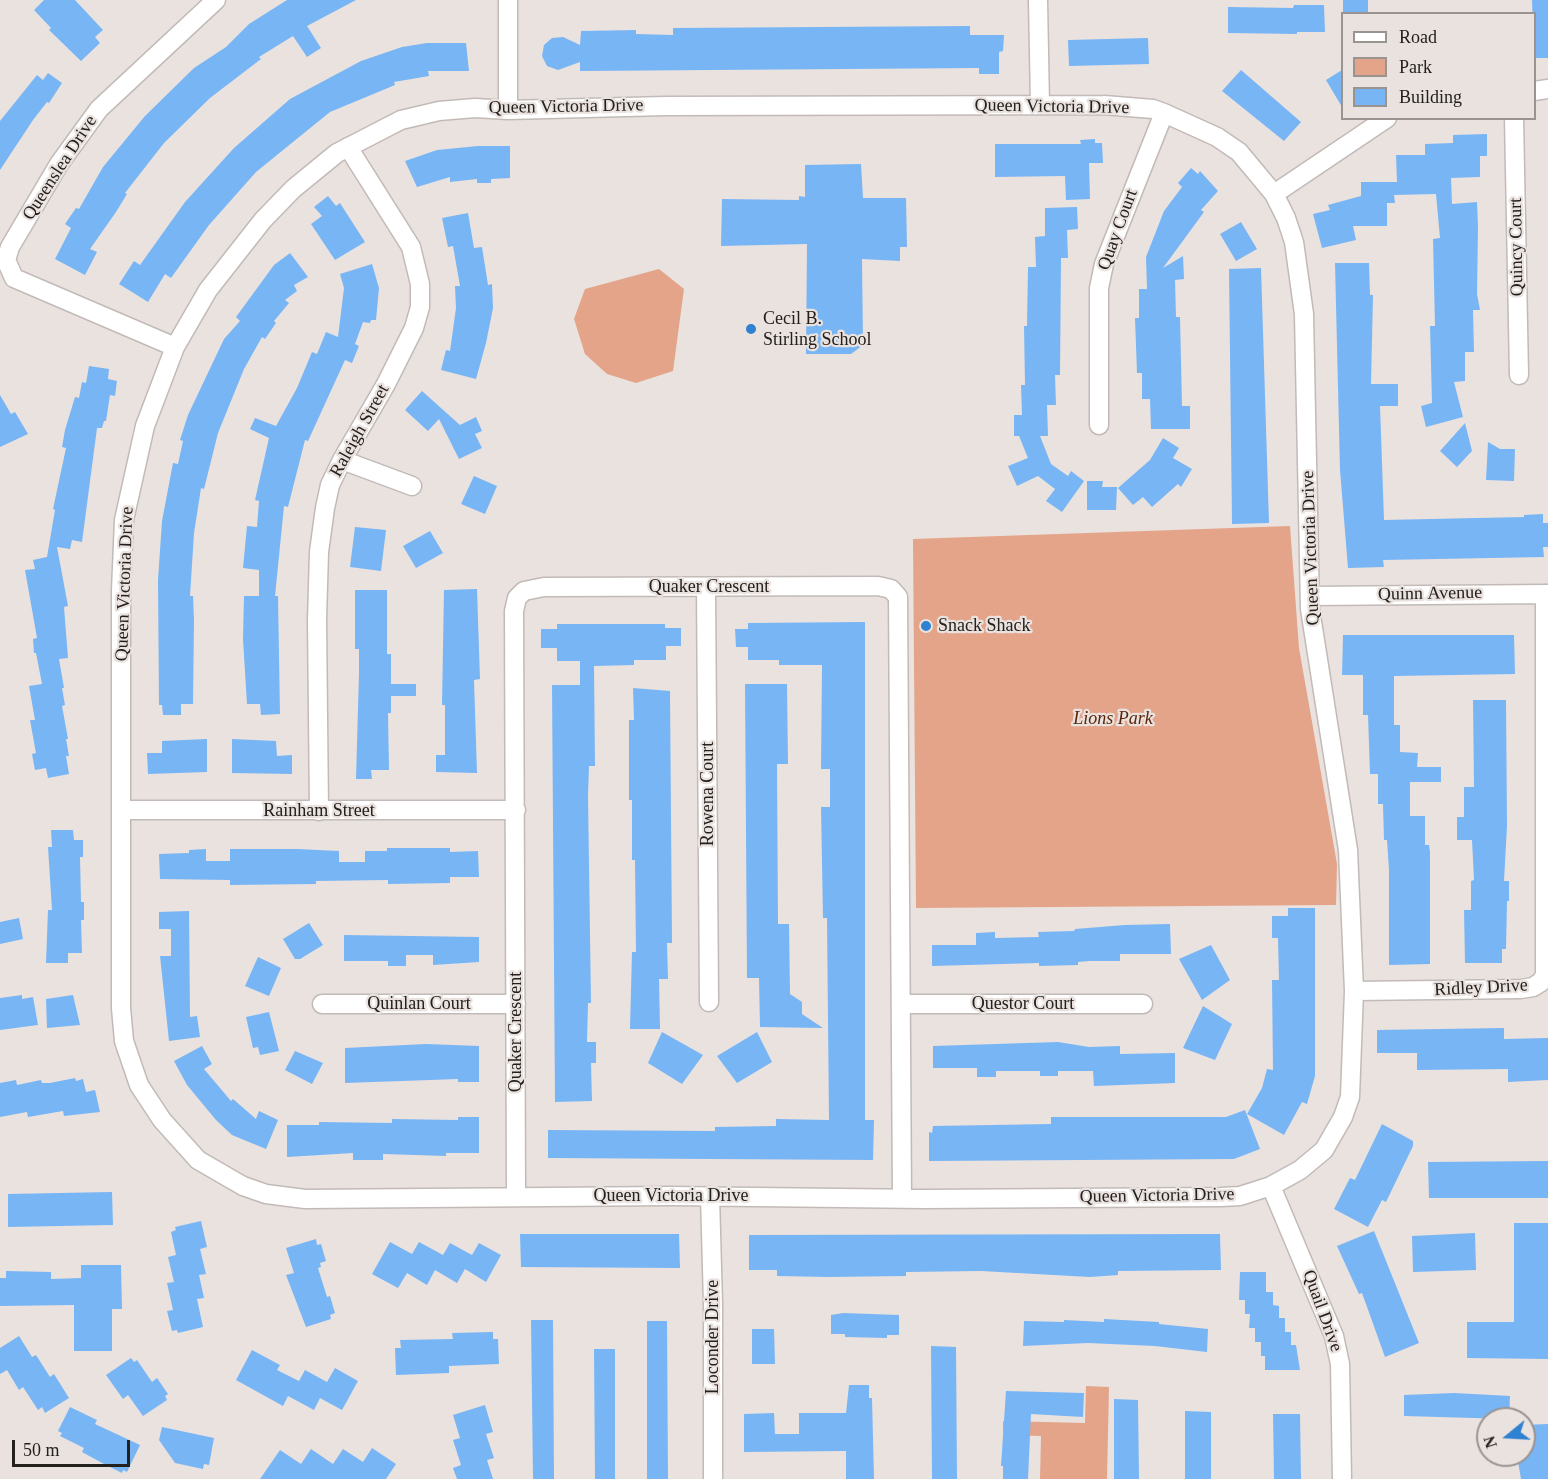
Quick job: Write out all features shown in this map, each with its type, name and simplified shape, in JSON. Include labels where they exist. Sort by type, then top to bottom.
[{"type":"street","name":"Queenslea Drive","points":[[175,347],[14,278],[6,260],[10,247],[59,164],[99,109],[216,0]]},
{"type":"street","points":[[508,0],[508,110]]},
{"type":"street","points":[[1038,0],[1040,105]]},
{"type":"street","name":"Queen Victoria Drive","points":[[1104,105],[1153,109],[1196,126],[1239,153],[1274,194],[1286,218],[1294,242],[1301,280],[1310,609],[1348,850],[1354,991],[1352,1079],[1343,1117],[1324,1150],[1300,1170],[1272,1186],[1240,1196],[1221,1197],[292,1198],[266,1194],[243,1186],[198,1160],[162,1120],[139,1085],[124,1041],[121,1008],[121,591],[124,520],[145,426],[175,347],[208,290],[256,229],[293,189],[348,147],[402,120],[439,111],[475,108],[508,110],[666,106],[1104,105]]},
{"type":"street","name":"Quay Court","points":[[1099,424],[1099,288],[1104,264],[1164,113]]},
{"type":"street","points":[[1274,194],[1384,120]]},
{"type":"street","name":"Quincy Court","points":[[1514,120],[1520,375]]},
{"type":"street","name":"Raleigh Street","points":[[319,811],[319,552],[330,485],[386,384],[414,328],[420,307],[420,284],[411,247],[348,147]]},
{"type":"street","points":[[342,460],[412,486]]},
{"type":"street","name":"Quaker Crescent","points":[[516,1196],[514,611],[517,598],[531,588],[544,587],[878,586],[891,589],[898,597],[902,1198]]},
{"type":"street","name":"Rowena Court","points":[[706,587],[709,1002]]},
{"type":"street","name":"Quinn Avenue","points":[[1311,596],[1546,594]]},
{"type":"street","name":"Ridley Drive","points":[[1354,991],[1533,987],[1541,982],[1545,975],[1546,594]]},
{"type":"street","name":"Rainham Street","points":[[122,810],[516,810]]},
{"type":"street","name":"Quinlan Court","points":[[322,1004],[516,1004]]},
{"type":"street","name":"Questor Court","points":[[902,1004],[1143,1004]]},
{"type":"street","name":"Quail Drive","points":[[1272,1186],[1334,1336],[1340,1365],[1342,1479]]},
{"type":"street","name":"Loconder Drive","points":[[710,1196],[713,1304],[713,1479]]},
{"type":"green space","points":[[659,269],[684,289],[673,371],[636,383],[607,374],[585,354],[574,319],[585,289]]},
{"type":"green space","name":"Lions Park","points":[[1290,526],[1299,648],[1337,864],[1336,905],[916,908],[913,539]]},
{"type":"green space","points":[[1086,1386],[1109,1387],[1107,1479],[1040,1479],[1041,1436],[1003,1435],[1003,1421],[1085,1423]]},
{"type":"building","points":[[44,0],[75,0],[103,30],[95,37],[100,43],[81,61],[49,30],[51,28],[34,10]]},
{"type":"building","points":[[287,0],[356,0],[307,26],[321,48],[307,57],[293,36],[259,57],[261,59],[210,98],[164,143],[125,193],[127,194],[116,212],[90,249],[97,252],[85,275],[55,259],[71,228],[65,224],[76,208],[79,209],[103,167],[145,116],[194,68],[226,47],[249,24]]},
{"type":"building","points":[[1343,0],[1368,0],[1368,12],[1343,12]]},
{"type":"building","points":[[1532,0],[1548,0],[1548,58],[1536,58],[1536,12],[1532,12]]},
{"type":"building","points":[[1294,5],[1324,5],[1325,32],[1228,33],[1228,7],[1293,8]]},
{"type":"building","points":[[970,26],[970,35],[1004,35],[1003,51],[999,52],[999,74],[979,74],[979,68],[580,71],[580,62],[558,70],[547,66],[542,56],[544,45],[552,38],[563,37],[580,45],[581,31],[636,30],[636,34],[673,35],[673,28]]},
{"type":"building","points":[[1148,38],[1149,64],[1069,66],[1068,40]]},
{"type":"building","points":[[427,43],[466,43],[469,71],[428,71],[429,76],[394,82],[395,85],[330,112],[256,172],[209,225],[171,278],[165,274],[148,302],[119,284],[134,261],[140,265],[185,202],[234,148],[290,99],[361,61],[402,47]]},
{"type":"building","points":[[1241,70],[1301,122],[1284,141],[1222,91]]},
{"type":"building","points":[[1341,71],[1341,105],[1326,80]]},
{"type":"building","points":[[48,73],[62,83],[49,103],[47,102],[33,120],[0,170],[0,121],[37,75],[43,80]]},
{"type":"building","points":[[1487,134],[1487,156],[1480,156],[1480,177],[1451,178],[1452,204],[1477,202],[1477,294],[1480,310],[1473,310],[1474,352],[1465,352],[1465,381],[1454,382],[1463,417],[1426,427],[1421,406],[1432,403],[1430,326],[1435,326],[1433,239],[1440,238],[1436,194],[1394,195],[1395,203],[1387,203],[1387,226],[1353,226],[1356,240],[1322,248],[1313,214],[1330,210],[1328,205],[1361,196],[1361,182],[1397,182],[1396,155],[1425,155],[1425,144],[1453,143],[1453,135]]},
{"type":"building","points":[[1095,139],[1095,143],[1102,143],[1103,163],[1089,163],[1090,199],[1066,200],[1065,176],[995,177],[995,144],[1081,144],[1080,140]]},
{"type":"building","points":[[510,146],[510,178],[491,179],[491,183],[477,183],[477,179],[450,182],[450,177],[417,187],[405,161],[437,150]]},
{"type":"building","points":[[861,164],[863,198],[906,198],[907,247],[900,247],[900,261],[862,259],[863,345],[851,354],[806,354],[807,244],[721,246],[722,199],[799,200],[799,196],[805,197],[805,165]]},
{"type":"building","points":[[1191,168],[1198,174],[1200,171],[1218,191],[1201,210],[1204,212],[1163,268],[1183,256],[1184,279],[1175,280],[1176,317],[1180,317],[1182,406],[1190,406],[1190,429],[1151,429],[1150,399],[1142,399],[1142,373],[1137,373],[1135,318],[1139,318],[1139,289],[1147,289],[1146,257],[1164,211],[1182,187],[1178,183]]},
{"type":"building","points":[[328,196],[336,206],[340,203],[365,242],[335,260],[311,224],[322,216],[314,207]]},
{"type":"building","points":[[1077,207],[1078,229],[1067,230],[1068,258],[1061,258],[1060,375],[1055,375],[1056,405],[1047,405],[1048,436],[1040,436],[1051,464],[1068,476],[1071,471],[1084,481],[1062,512],[1046,501],[1055,489],[1038,476],[1017,486],[1008,466],[1028,458],[1019,436],[1014,436],[1014,415],[1022,415],[1021,385],[1025,385],[1024,326],[1027,326],[1028,267],[1036,267],[1035,237],[1045,236],[1045,208]]},
{"type":"building","points":[[468,213],[474,248],[482,247],[488,285],[492,284],[493,308],[476,379],[441,370],[446,350],[450,351],[456,308],[455,286],[460,286],[453,246],[448,247],[442,218]]},
{"type":"building","points":[[1241,222],[1257,249],[1236,261],[1220,234]]},
{"type":"building","points":[[290,253],[308,277],[294,285],[297,291],[285,300],[289,303],[274,321],[276,323],[265,339],[262,337],[244,369],[218,433],[204,489],[201,488],[194,533],[190,596],[193,596],[194,620],[193,704],[181,704],[181,715],[163,715],[162,705],[159,705],[158,580],[162,521],[173,463],[178,464],[183,441],[180,440],[188,415],[224,339],[240,321],[236,317],[274,265]]},
{"type":"building","points":[[1335,263],[1369,263],[1370,295],[1373,295],[1371,384],[1398,384],[1398,406],[1380,406],[1384,520],[1524,517],[1524,515],[1543,514],[1543,523],[1548,523],[1548,547],[1543,547],[1544,557],[1383,560],[1384,567],[1348,568],[1340,470]]},
{"type":"building","points":[[372,264],[379,288],[376,320],[371,320],[370,323],[363,322],[355,344],[359,346],[352,363],[345,360],[308,441],[305,440],[288,507],[284,506],[275,596],[278,596],[280,714],[261,715],[260,704],[247,704],[243,639],[244,596],[259,596],[259,570],[243,568],[247,526],[257,527],[259,501],[255,500],[269,438],[250,429],[255,418],[276,426],[297,388],[312,352],[317,354],[326,332],[338,337],[344,288],[340,274]]},
{"type":"building","points":[[1261,268],[1269,523],[1232,524],[1229,269]]},
{"type":"building","points":[[89,366],[109,369],[108,379],[117,381],[115,396],[110,395],[106,421],[102,428],[97,428],[82,542],[72,540],[70,549],[57,547],[68,606],[64,607],[68,658],[59,659],[64,688],[62,688],[65,705],[62,706],[68,739],[66,739],[69,756],[66,756],[69,774],[48,778],[46,768],[35,770],[32,754],[36,753],[30,720],[35,720],[29,686],[42,684],[36,653],[34,653],[33,639],[37,638],[25,570],[35,569],[33,560],[47,557],[55,510],[53,509],[66,448],[62,447],[65,430],[75,397],[79,398],[82,382],[86,383]]},
{"type":"building","points":[[422,391],[460,425],[476,417],[482,431],[475,434],[482,448],[459,459],[439,419],[428,431],[405,410]]},
{"type":"building","points":[[0,395],[11,414],[15,412],[28,434],[0,447]]},
{"type":"building","points":[[1465,423],[1472,451],[1457,467],[1440,451]]},
{"type":"building","points":[[1163,438],[1179,448],[1173,458],[1192,469],[1181,487],[1178,484],[1152,507],[1143,497],[1133,505],[1118,488],[1150,460]]},
{"type":"building","points":[[1488,442],[1500,449],[1515,449],[1514,481],[1486,480]]},
{"type":"building","points":[[474,476],[497,486],[485,514],[461,504]]},
{"type":"building","points":[[1087,481],[1103,481],[1102,487],[1117,487],[1116,510],[1087,510]]},
{"type":"building","points":[[355,527],[386,530],[381,571],[350,567]]},
{"type":"building","points":[[430,531],[443,553],[416,568],[403,546]]},
{"type":"building","points":[[477,589],[480,679],[474,680],[477,773],[436,772],[436,755],[445,755],[445,705],[442,705],[444,590]]},
{"type":"building","points":[[355,590],[387,590],[387,654],[391,654],[391,684],[416,684],[416,696],[391,696],[391,713],[388,713],[389,770],[371,770],[372,779],[356,779],[359,649],[355,649]]},
{"type":"building","points":[[865,622],[865,1120],[874,1120],[873,1160],[548,1158],[548,1130],[715,1131],[715,1127],[776,1126],[776,1119],[829,1120],[827,918],[823,918],[821,807],[830,807],[830,769],[821,769],[822,665],[779,665],[779,660],[748,660],[748,647],[736,647],[735,629],[748,629],[748,623]]},
{"type":"building","points":[[557,624],[665,624],[665,628],[681,628],[681,646],[666,646],[666,660],[634,660],[634,665],[594,666],[595,766],[589,766],[588,796],[591,1003],[588,1003],[587,1042],[596,1042],[596,1063],[591,1063],[592,1101],[555,1102],[552,685],[580,685],[580,661],[557,661],[557,648],[541,648],[541,629],[557,629]]},
{"type":"building","points":[[1343,635],[1514,635],[1515,674],[1394,676],[1394,725],[1400,725],[1400,752],[1418,753],[1417,767],[1441,767],[1441,782],[1410,782],[1410,816],[1425,816],[1425,845],[1429,845],[1430,852],[1430,964],[1389,965],[1389,870],[1387,840],[1384,840],[1383,804],[1378,804],[1378,774],[1370,774],[1368,715],[1363,715],[1363,675],[1342,675]]},
{"type":"building","points":[[745,684],[787,684],[788,764],[777,764],[778,924],[789,924],[790,994],[802,1002],[802,1014],[823,1028],[760,1027],[759,978],[747,978]]},
{"type":"building","points":[[633,688],[670,691],[672,943],[667,943],[668,979],[659,979],[660,1029],[630,1029],[632,952],[636,952],[635,860],[632,860],[632,800],[629,800],[629,720],[634,720]]},
{"type":"building","points":[[1473,700],[1506,700],[1507,826],[1504,881],[1509,881],[1509,901],[1507,901],[1506,949],[1502,949],[1502,963],[1465,963],[1464,910],[1471,910],[1471,881],[1474,880],[1472,840],[1457,840],[1457,817],[1464,817],[1464,787],[1474,787]]},
{"type":"building","points":[[207,739],[207,772],[148,774],[147,753],[162,753],[162,741]]},
{"type":"building","points":[[232,739],[276,741],[277,756],[292,755],[292,774],[232,773]]},
{"type":"building","points":[[51,830],[73,830],[74,840],[83,840],[83,857],[80,857],[81,902],[84,902],[84,920],[81,920],[82,953],[68,953],[68,963],[46,963],[48,910],[52,910],[48,847],[52,847]]},
{"type":"building","points":[[387,848],[450,848],[450,852],[478,851],[479,877],[450,877],[450,883],[388,884],[388,880],[230,885],[230,880],[160,879],[159,854],[189,853],[189,850],[206,849],[206,861],[230,861],[230,849],[297,849],[339,851],[339,862],[365,862],[365,851],[387,851]]},
{"type":"building","points":[[1288,908],[1315,908],[1315,1076],[1307,1104],[1302,1102],[1284,1135],[1247,1114],[1262,1088],[1267,1069],[1273,1070],[1272,980],[1279,980],[1278,938],[1272,938],[1272,916],[1288,916]]},
{"type":"building","points":[[189,911],[190,1017],[197,1016],[200,1037],[169,1041],[160,956],[171,956],[171,929],[159,929],[159,912]]},
{"type":"building","points":[[19,918],[23,939],[0,944],[0,922]]},
{"type":"building","points":[[309,923],[323,945],[300,959],[295,959],[283,939]]},
{"type":"building","points":[[1170,924],[1171,954],[1120,954],[1120,961],[1078,962],[1078,965],[1039,966],[1039,963],[932,966],[932,945],[976,945],[976,933],[995,932],[995,938],[1039,937],[1038,932]]},
{"type":"building","points":[[344,935],[479,937],[479,962],[433,965],[433,955],[406,955],[406,966],[388,966],[388,961],[344,961]]},
{"type":"building","points":[[1211,945],[1230,980],[1202,1000],[1179,959]]},
{"type":"building","points":[[258,957],[281,968],[269,996],[245,986]]},
{"type":"building","points":[[22,995],[22,999],[33,997],[38,1025],[0,1030],[0,998]]},
{"type":"building","points":[[73,995],[80,1025],[47,1028],[46,999]]},
{"type":"building","points":[[1203,1006],[1232,1024],[1215,1060],[1183,1048]]},
{"type":"building","points":[[269,1012],[279,1051],[260,1055],[258,1047],[253,1048],[246,1017]]},
{"type":"building","points":[[1504,1028],[1504,1039],[1548,1038],[1548,1080],[1508,1082],[1508,1069],[1417,1070],[1417,1053],[1377,1053],[1377,1030]]},
{"type":"building","points":[[662,1032],[703,1055],[682,1084],[648,1063]]},
{"type":"building","points":[[757,1032],[772,1062],[737,1083],[717,1056]]},
{"type":"building","points":[[1058,1042],[1089,1047],[1120,1046],[1120,1054],[1175,1053],[1175,1083],[1094,1086],[1093,1071],[1058,1071],[1058,1076],[1040,1076],[1040,1071],[996,1071],[996,1077],[977,1077],[977,1068],[933,1068],[933,1046]]},
{"type":"building","points":[[426,1044],[479,1046],[479,1082],[458,1082],[458,1079],[345,1083],[345,1048]]},
{"type":"building","points":[[202,1046],[212,1064],[204,1069],[231,1101],[233,1099],[256,1119],[259,1111],[278,1120],[266,1149],[232,1135],[216,1120],[187,1085],[174,1061]]},
{"type":"building","points":[[295,1051],[323,1063],[312,1084],[285,1070]]},
{"type":"building","points":[[75,1078],[76,1081],[83,1079],[86,1092],[95,1090],[100,1112],[64,1116],[63,1111],[28,1117],[27,1112],[0,1117],[0,1083],[16,1080],[17,1085],[41,1080],[42,1083],[50,1083]]},
{"type":"building","points":[[1245,1110],[1260,1149],[1234,1159],[929,1161],[929,1132],[932,1133],[933,1126],[1051,1124],[1051,1117],[1226,1117]]},
{"type":"building","points":[[458,1117],[479,1117],[479,1153],[446,1153],[446,1156],[383,1154],[383,1160],[353,1160],[353,1153],[287,1157],[287,1125],[319,1125],[319,1122],[392,1123],[392,1119],[458,1120]]},
{"type":"building","points":[[1382,1124],[1413,1141],[1413,1146],[1386,1202],[1382,1200],[1368,1227],[1334,1209],[1350,1178],[1355,1180]]},
{"type":"building","points":[[1548,1161],[1548,1198],[1429,1198],[1428,1162]]},
{"type":"building","points":[[112,1192],[113,1225],[8,1227],[8,1194]]},
{"type":"building","points":[[201,1221],[207,1247],[200,1249],[206,1274],[199,1275],[204,1298],[197,1299],[203,1327],[178,1333],[177,1330],[172,1331],[167,1311],[173,1310],[167,1283],[174,1282],[168,1257],[176,1255],[171,1232],[176,1230],[175,1227]]},
{"type":"building","points":[[1514,1223],[1548,1223],[1548,1359],[1467,1358],[1467,1322],[1514,1322]]},
{"type":"building","points":[[1374,1231],[1419,1343],[1385,1357],[1362,1293],[1359,1294],[1337,1246]]},
{"type":"building","points":[[1475,1233],[1476,1270],[1413,1272],[1412,1236]]},
{"type":"building","points":[[520,1234],[679,1234],[680,1268],[521,1267]]},
{"type":"building","points":[[1220,1234],[1221,1270],[1118,1271],[1118,1275],[1090,1277],[981,1271],[906,1272],[906,1276],[828,1277],[777,1276],[777,1270],[749,1270],[749,1235]]},
{"type":"building","points":[[316,1239],[317,1245],[321,1244],[326,1261],[320,1263],[321,1267],[318,1268],[327,1297],[330,1296],[335,1313],[330,1315],[331,1319],[306,1327],[286,1275],[294,1273],[286,1248]]},
{"type":"building","points":[[390,1242],[412,1254],[419,1242],[443,1255],[450,1243],[472,1255],[479,1243],[501,1255],[486,1282],[465,1269],[457,1283],[435,1270],[427,1285],[407,1273],[398,1288],[372,1274]]},
{"type":"building","points":[[81,1265],[121,1265],[122,1309],[112,1309],[112,1351],[74,1351],[74,1305],[0,1306],[0,1278],[6,1278],[6,1271],[51,1272],[51,1279],[81,1278]]},
{"type":"building","points":[[1240,1272],[1266,1272],[1266,1292],[1273,1292],[1273,1305],[1279,1306],[1279,1318],[1285,1318],[1285,1332],[1291,1332],[1291,1345],[1296,1345],[1300,1370],[1265,1370],[1265,1356],[1261,1356],[1261,1342],[1255,1342],[1255,1328],[1249,1328],[1250,1314],[1245,1314],[1245,1300],[1239,1300]]},
{"type":"building","points":[[843,1313],[899,1315],[899,1335],[887,1335],[887,1338],[845,1337],[845,1334],[831,1334],[831,1315]]},
{"type":"building","points":[[1104,1319],[1159,1322],[1159,1324],[1208,1329],[1207,1352],[1155,1346],[1088,1343],[1023,1346],[1024,1321],[1104,1322]]},
{"type":"building","points":[[531,1320],[553,1320],[554,1479],[533,1479]]},
{"type":"building","points":[[647,1321],[667,1321],[668,1479],[647,1479]]},
{"type":"building","points":[[752,1329],[774,1329],[775,1364],[752,1364]]},
{"type":"building","points":[[493,1332],[493,1339],[498,1339],[499,1364],[449,1366],[449,1373],[396,1375],[395,1348],[401,1348],[400,1340],[453,1339],[452,1333]]},
{"type":"building","points":[[19,1336],[32,1357],[36,1355],[50,1377],[54,1374],[69,1398],[45,1413],[42,1407],[38,1410],[23,1387],[19,1390],[7,1370],[0,1374],[0,1348]]},
{"type":"building","points":[[931,1346],[956,1347],[957,1479],[932,1479]]},
{"type":"building","points":[[594,1349],[615,1349],[615,1479],[595,1479]]},
{"type":"building","points":[[252,1350],[280,1365],[277,1370],[299,1381],[305,1370],[327,1382],[335,1368],[358,1381],[342,1410],[320,1398],[314,1410],[288,1396],[283,1406],[236,1380]]},
{"type":"building","points":[[131,1358],[134,1362],[137,1360],[152,1382],[157,1378],[168,1394],[165,1396],[167,1400],[143,1416],[128,1395],[123,1399],[106,1375]]},
{"type":"building","points":[[849,1385],[869,1385],[869,1398],[872,1398],[874,1479],[846,1479],[846,1451],[744,1452],[744,1414],[774,1413],[775,1434],[799,1434],[799,1413],[846,1413]]},
{"type":"building","points":[[1006,1391],[1084,1393],[1083,1417],[1031,1414],[1028,1479],[1003,1479],[1003,1466],[1001,1466]]},
{"type":"building","points":[[1454,1393],[1510,1396],[1510,1407],[1476,1407],[1476,1418],[1404,1416],[1404,1395]]},
{"type":"building","points":[[1114,1399],[1138,1400],[1139,1479],[1114,1479]]},
{"type":"building","points":[[485,1405],[493,1432],[486,1434],[494,1458],[487,1460],[493,1479],[457,1479],[453,1468],[461,1465],[453,1440],[460,1438],[453,1415]]},
{"type":"building","points":[[70,1407],[97,1420],[95,1424],[140,1445],[127,1472],[123,1470],[122,1473],[104,1464],[82,1452],[84,1448],[60,1436],[62,1433],[58,1431]]},
{"type":"building","points":[[1185,1411],[1211,1412],[1211,1479],[1185,1479]]},
{"type":"building","points":[[1273,1414],[1300,1414],[1301,1479],[1274,1479]]},
{"type":"building","points":[[1536,1424],[1548,1424],[1548,1479],[1521,1479],[1519,1467],[1536,1467]]},
{"type":"building","points":[[162,1427],[214,1438],[209,1465],[204,1464],[203,1469],[175,1463],[159,1440]]},
{"type":"building","points":[[372,1448],[396,1464],[386,1479],[260,1479],[280,1450],[301,1464],[311,1449],[333,1464],[343,1449],[363,1462]]},
{"type":"place","name":"Cecil B. Stirling School","points":[[751,329]]},
{"type":"place","name":"Snack Shack","points":[[926,626]]}]
